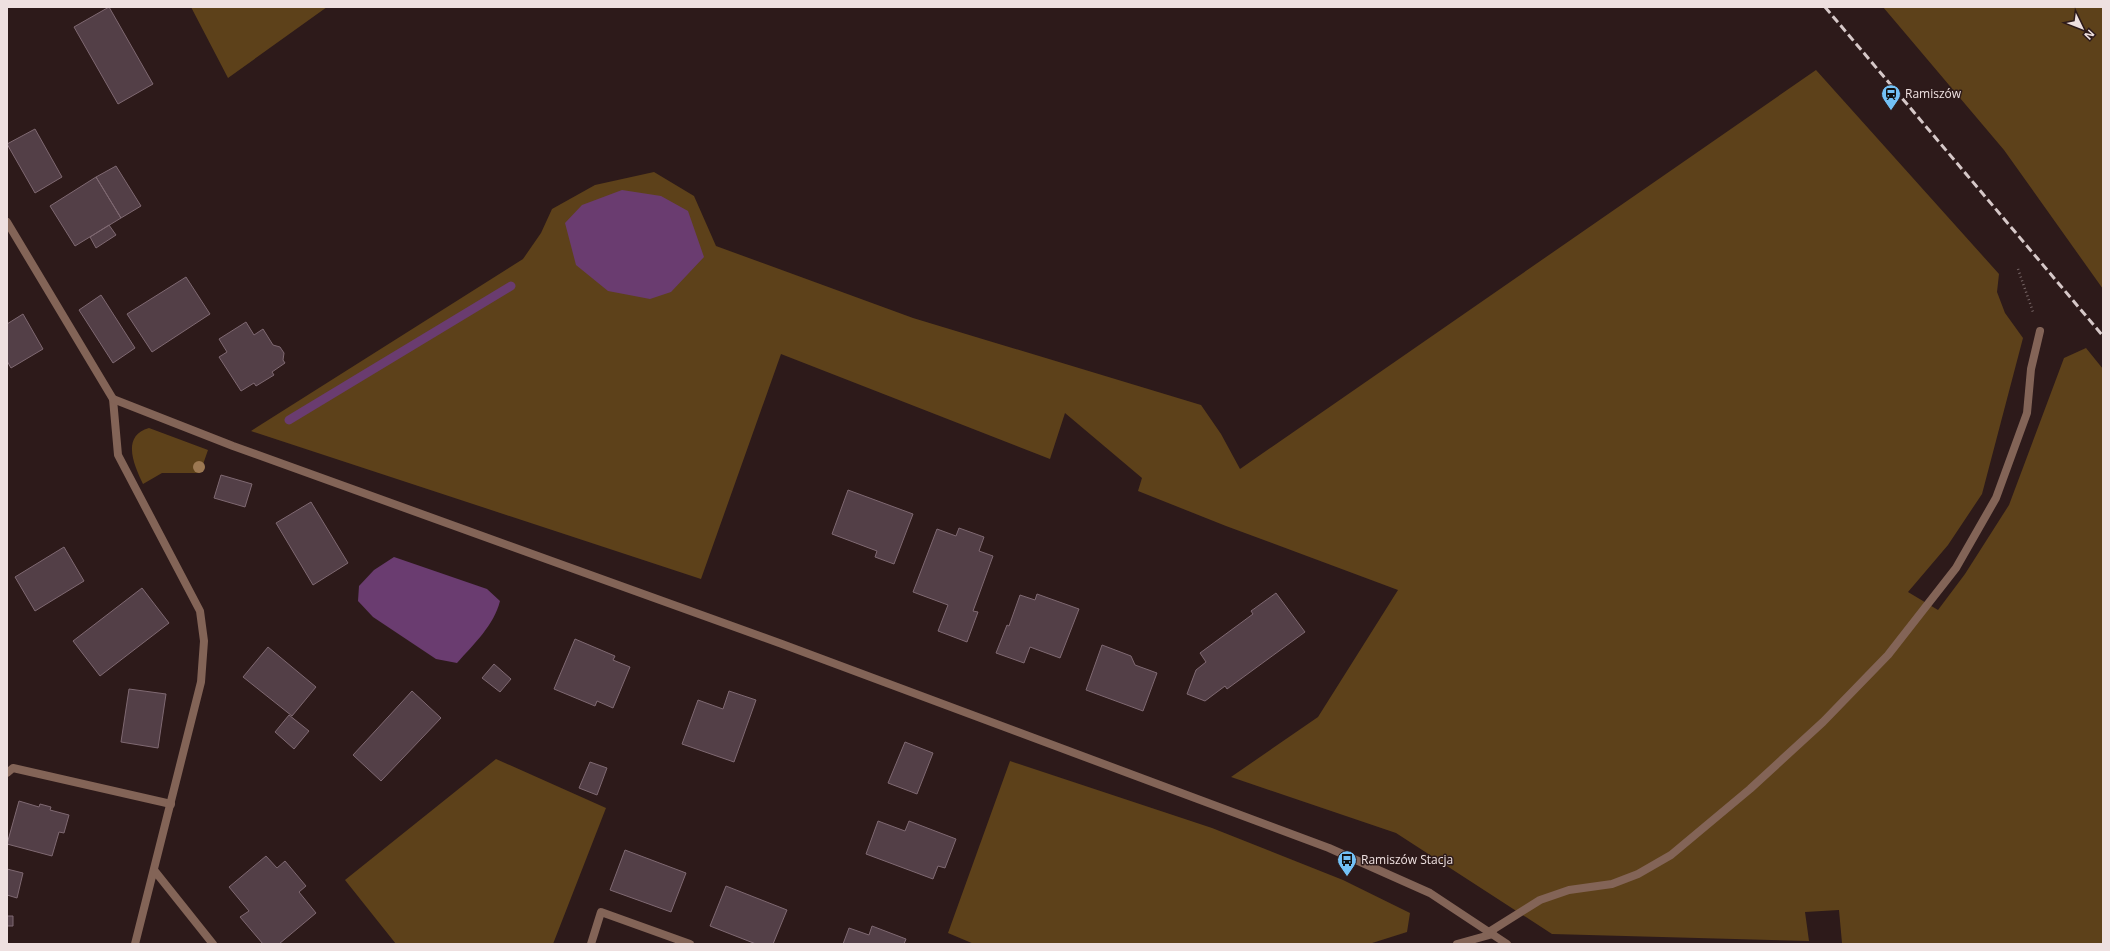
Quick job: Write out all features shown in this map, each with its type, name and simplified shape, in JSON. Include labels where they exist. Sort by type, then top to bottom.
[{"type":"street","points":[[7,222],[114,400],[118,455],[200,611],[204,641],[201,682],[135,944]]},
{"type":"street","points":[[1457,944],[1491,933],[1540,900],[1569,890],[1612,884],[1638,874],[1671,855],[1750,789],[1823,722],[1888,655],[1956,568],[1996,498],[2027,413],[2031,369],[2040,331]]},
{"type":"street","points":[[114,400],[241,449],[782,644],[1329,848],[1430,893],[1507,944]]},
{"type":"street","points":[[7,773],[13,768],[171,804]]},
{"type":"street","points":[[154,870],[214,944]]},
{"type":"street","points":[[591,944],[601,912],[690,944]]},
{"type":"path","points":[[2018,269],[2040,331]]},
{"type":"shaded area","points":[[191,7],[327,7],[228,78]]},
{"type":"shaded area","points":[[1883,7],[2103,7],[2103,289],[2004,150]]},
{"type":"shaded area","points":[[1816,70],[1999,274],[1997,292],[2005,313],[2023,338],[1982,494],[1948,545],[1908,592],[1938,610],[1965,574],[2009,505],[2064,358],[2086,348],[2103,369],[2103,944],[1842,943],[1839,910],[1805,912],[1809,941],[1552,934],[1396,833],[1231,777],[1318,717],[1398,590],[1226,526],[1138,491],[1142,478],[1065,413],[1050,459],[781,354],[701,579],[251,431],[523,259],[541,233],[552,209],[595,185],[654,172],[694,196],[716,246],[913,318],[1201,405],[1221,434],[1240,469]]},
{"type":"shaded area","points":[[622,190],[661,196],[688,211],[704,257],[671,292],[650,299],[608,291],[576,265],[565,223],[582,205]]},
{"type":"shaded area","points":[[149,428],[208,450],[200,473],[162,473],[143,484],[136,469],[132,453],[132,445],[140,432]]},
{"type":"shaded area","points":[[394,557],[487,589],[500,601],[488,626],[457,663],[436,659],[373,617],[358,601],[359,586],[374,570]]},
{"type":"shaded area","points":[[496,759],[606,808],[553,944],[396,944],[345,880]]},
{"type":"shaded area","points":[[1010,761],[1212,828],[1343,880],[1410,913],[1407,932],[1369,944],[974,944],[948,933]]},
{"type":"building","points":[[109,7],[153,84],[118,104],[74,27]]},
{"type":"building","points":[[35,129],[62,177],[35,193],[7,144]]},
{"type":"building","points":[[116,166],[141,206],[121,218],[96,177]]},
{"type":"building","points":[[96,177],[121,218],[75,246],[50,206]]},
{"type":"building","points":[[109,225],[116,235],[96,248],[90,237]]},
{"type":"building","points":[[186,277],[210,314],[152,352],[127,314]]},
{"type":"building","points":[[101,295],[135,348],[113,363],[79,310]]},
{"type":"building","points":[[23,314],[43,349],[11,368],[7,361],[7,324]]},
{"type":"building","points":[[246,322],[254,335],[263,329],[273,345],[280,347],[284,353],[283,360],[285,363],[272,372],[274,375],[256,386],[254,383],[241,391],[219,357],[227,352],[219,339]]},
{"type":"building","points":[[221,475],[252,484],[245,507],[214,498]]},
{"type":"building","points":[[848,490],[913,514],[894,564],[875,557],[877,551],[832,534]]},
{"type":"building","points":[[311,502],[348,563],[313,585],[276,523]]},
{"type":"building","points":[[959,528],[984,537],[979,551],[993,556],[973,611],[978,612],[967,642],[938,631],[948,605],[913,592],[937,529],[956,536]]},
{"type":"building","points":[[64,547],[84,581],[35,611],[15,577]]},
{"type":"building","points":[[142,588],[169,623],[100,676],[73,641]]},
{"type":"building","points":[[1276,593],[1305,632],[1227,689],[1225,686],[1205,701],[1187,694],[1196,670],[1206,662],[1200,653],[1253,614],[1251,611]]},
{"type":"building","points":[[1037,594],[1079,609],[1060,658],[1030,647],[1024,663],[996,653],[1007,625],[1009,626],[1020,595],[1035,600]]},
{"type":"building","points":[[575,639],[615,656],[613,660],[630,667],[613,708],[597,701],[595,706],[554,689]]},
{"type":"building","points":[[1102,645],[1131,656],[1135,665],[1157,673],[1143,711],[1086,690]]},
{"type":"building","points":[[268,647],[316,687],[292,716],[243,677]]},
{"type":"building","points":[[494,664],[511,679],[500,692],[482,678]]},
{"type":"building","points":[[129,689],[166,694],[158,748],[121,742]]},
{"type":"building","points":[[412,691],[441,718],[381,781],[353,755]]},
{"type":"building","points":[[729,691],[756,700],[734,762],[682,744],[698,700],[723,709]]},
{"type":"building","points":[[289,715],[309,731],[294,749],[275,732]]},
{"type":"building","points":[[905,742],[933,753],[917,794],[888,783]]},
{"type":"building","points":[[590,762],[607,768],[597,795],[579,788]]},
{"type":"building","points":[[19,801],[39,807],[40,804],[51,807],[50,810],[69,815],[64,833],[59,832],[52,856],[7,844]]},
{"type":"building","points":[[878,821],[905,831],[909,821],[956,839],[945,868],[938,866],[933,879],[866,854]]},
{"type":"building","points":[[625,850],[686,873],[671,912],[610,890]]},
{"type":"building","points":[[266,856],[277,868],[285,861],[306,886],[299,892],[316,913],[279,944],[263,944],[240,917],[249,911],[229,887]]},
{"type":"building","points":[[7,869],[23,873],[17,898],[7,895]]},
{"type":"building","points":[[726,886],[787,910],[773,944],[756,944],[710,926]]},
{"type":"building","points":[[7,916],[13,916],[13,926],[7,926]]},
{"type":"building","points":[[872,926],[906,939],[904,944],[843,944],[849,928],[869,935]]},
{"type":"waterway","points":[[289,420],[511,286]]},
{"type":"railway","points":[[1825,7],[2103,336]]},
{"type":"place","name":"Ramiszów","points":[[1891,111]]},
{"type":"place","name":"Ramiszów Stacja","points":[[1347,877]]}]
